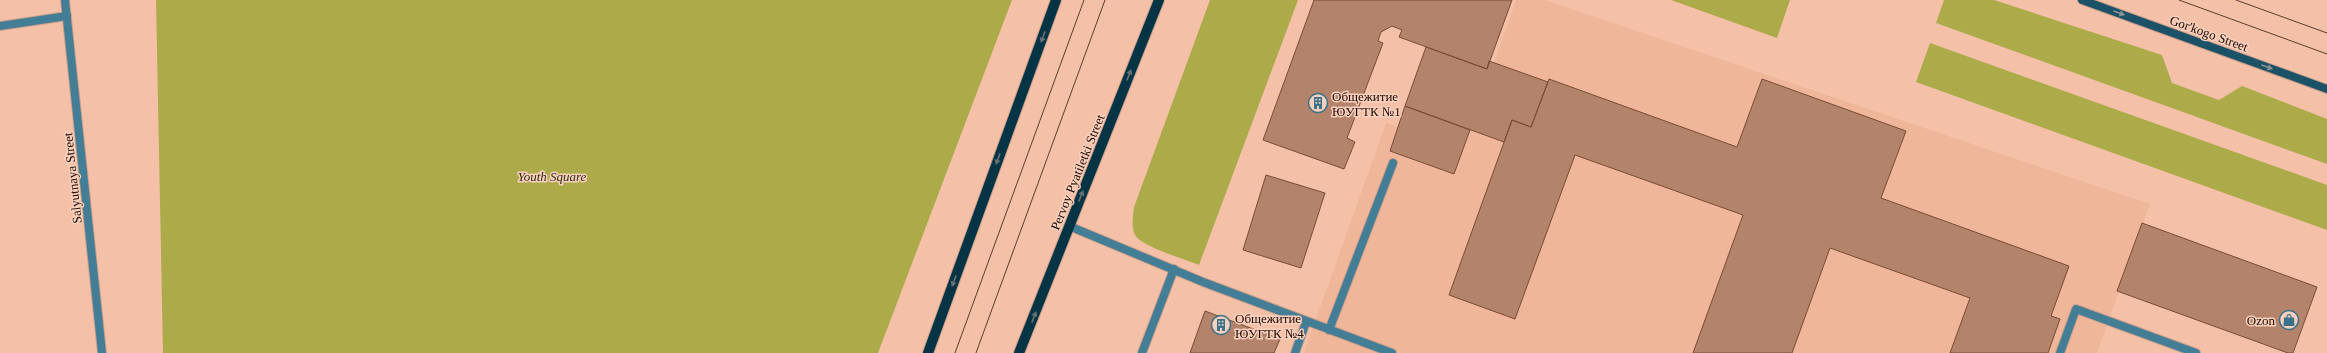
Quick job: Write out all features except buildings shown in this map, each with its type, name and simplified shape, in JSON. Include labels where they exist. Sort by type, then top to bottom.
[{"type":"main road","points":[[928,353],[1056,0]]},
{"type":"main road","name":"Pervoy Pyatiletki Street","points":[[1019,353],[1159,0]]},
{"type":"main road","name":"Gor'kogo Street","points":[[2082,0],[2327,89]]},
{"type":"street","name":"Salyutnaya Street","points":[[65,0],[102,353]]},
{"type":"street","points":[[0,26],[67,16]]},
{"type":"street","points":[[1329,330],[1393,163]]},
{"type":"street","points":[[1069,226],[1306,322],[1392,353]]},
{"type":"street","points":[[1142,353],[1174,269]]},
{"type":"street","points":[[2060,353],[2076,310],[2196,353]]},
{"type":"street","points":[[1295,353],[1306,322]]},
{"type":"shaded area","points":[[1516,0],[1545,0],[2150,204],[2097,353],[1304,353],[1386,123],[1463,151]]},
{"type":"green space","name":"Youth Square","points":[[156,0],[1012,0],[878,353],[163,353]]},
{"type":"green space","points":[[1210,0],[1298,0],[1199,265],[1146,244],[1135,235],[1133,221],[1134,207]]},
{"type":"green space","points":[[1671,0],[1790,0],[1777,38]]},
{"type":"green space","points":[[1944,0],[1994,0],[2162,55],[2172,83],[2219,100],[2242,86],[2327,119],[2327,164],[1936,23]]},
{"type":"green space","points":[[1930,43],[2327,185],[2327,230],[1916,82]]},
{"type":"tram line","points":[[955,353],[1084,0]]},
{"type":"tram line","points":[[976,353],[1105,0]]},
{"type":"tram line","points":[[2179,0],[2327,54]]},
{"type":"tram line","points":[[2236,0],[2327,33]]},
{"type":"place","name":"Общежитие ЮУГТК №1","points":[[1318,103]]},
{"type":"place","name":"Ozon","points":[[2289,320]]},
{"type":"place","name":"Общежитие ЮУГТК №4","points":[[1221,325]]}]
